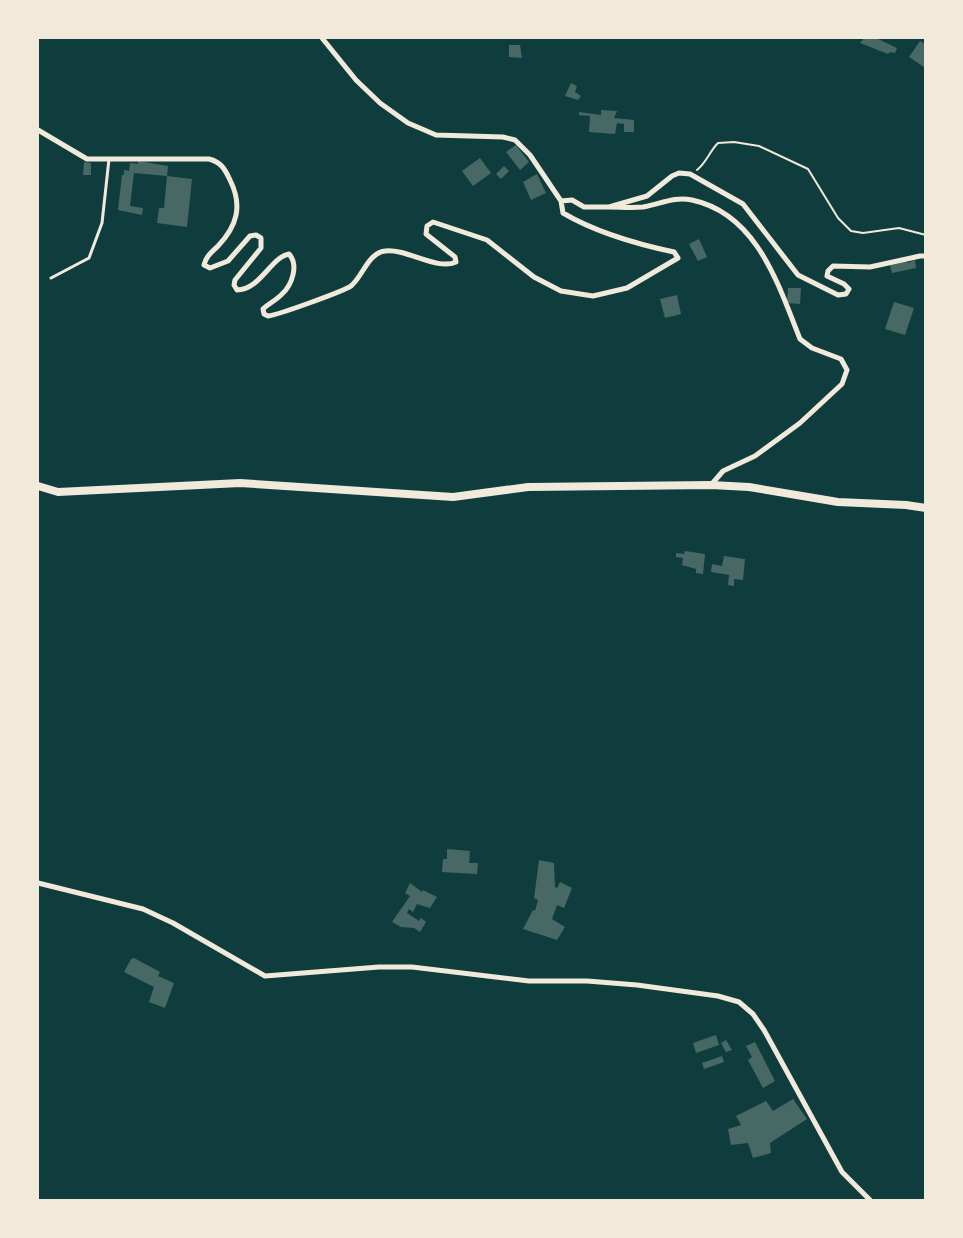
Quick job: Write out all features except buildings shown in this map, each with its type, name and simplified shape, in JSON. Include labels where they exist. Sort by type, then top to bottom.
[{"type":"street","points":[[38,130],[87,159],[209,159],[217,161],[224,168],[233,186],[237,207],[236,221],[230,233],[205,258],[204,264],[210,268],[228,261],[250,236],[256,235],[261,238],[261,248],[235,280],[234,285],[238,290],[244,290],[264,276],[284,255],[288,254],[294,264],[294,271],[284,293],[263,309],[264,314],[268,316],[350,287],[374,255],[383,251],[393,251],[441,264],[456,262],[455,257],[426,234],[426,226],[433,222],[487,240],[534,277],[560,291],[593,296],[628,288],[678,258],[674,252],[642,245],[584,225],[562,214],[561,201],[530,155],[515,140],[503,137],[436,135],[408,123],[380,103],[356,80],[322,38]]},
{"type":"street","points":[[609,207],[647,196],[672,176],[680,173],[690,174],[743,204],[798,275],[806,282],[838,295],[846,294],[849,289],[844,284],[827,276],[828,270],[833,266],[870,267],[926,256]]},
{"type":"street","points":[[561,201],[572,200],[584,207],[642,207],[670,199],[691,199],[720,210],[744,227],[762,253],[800,339],[812,348],[841,359],[847,370],[842,384],[800,423],[755,456],[723,472],[710,485]]},
{"type":"street","points":[[38,486],[58,492],[240,483],[453,497],[528,487],[710,485],[749,487],[838,502],[906,505],[926,508]]},
{"type":"street","points":[[38,883],[143,909],[173,922],[265,976],[379,967],[412,967],[529,981],[587,981],[637,985],[718,996],[740,1002],[753,1014],[764,1030],[842,1172],[870,1200]]},
{"type":"lane","points":[[51,278],[90,258],[102,223],[109,159]]},
{"type":"path","points":[[705,163],[708,154],[718,143],[734,142],[759,146],[808,169],[838,218],[850,231],[863,233],[899,228],[926,235]]}]
